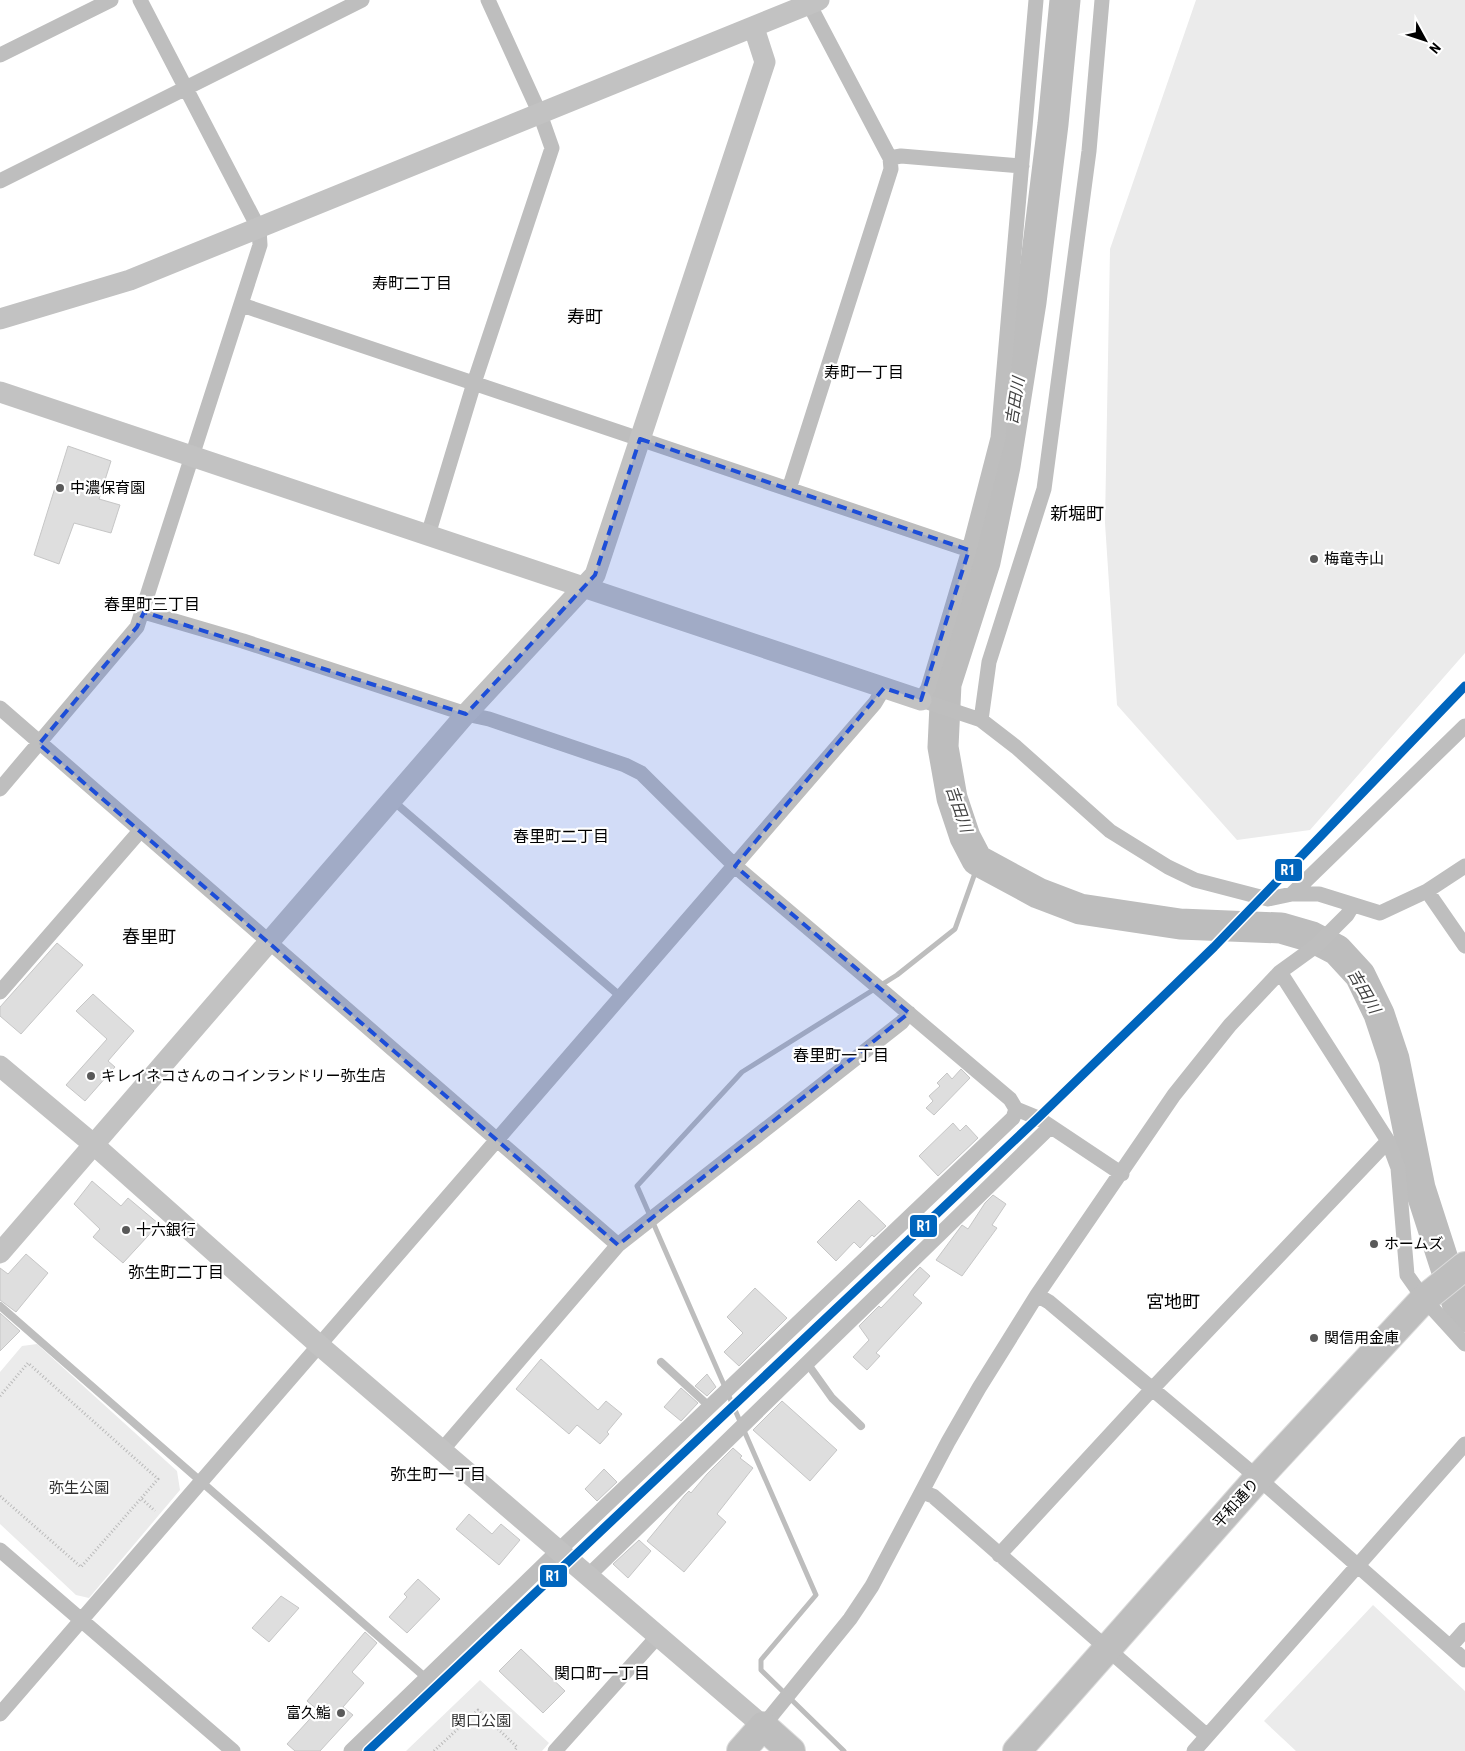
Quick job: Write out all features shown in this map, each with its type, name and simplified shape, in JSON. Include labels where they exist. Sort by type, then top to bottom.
[{"type":"highway","name":"平和通り","points":[[1017,1751],[1258,1478],[1445,1282]]},
{"type":"highway","points":[[740,1751],[763,1726],[791,1751]]},
{"type":"street","points":[[0,55],[111,0]]},
{"type":"street","points":[[0,788],[137,627],[144,612],[260,245],[259,229],[140,0]]},
{"type":"street","points":[[0,181],[362,0]]},
{"type":"street","points":[[428,535],[474,383],[552,148],[540,114],[488,0]]},
{"type":"street","points":[[928,703],[928,688],[970,550],[998,438],[1036,0]]},
{"type":"street","points":[[976,719],[989,662],[1044,489],[1089,151],[1102,0]]},
{"type":"street","points":[[0,319],[130,280],[814,2],[890,158],[891,169],[887,189],[789,490]]},
{"type":"street","points":[[0,1253],[466,714],[595,575],[765,62],[754,28]]},
{"type":"street","points":[[890,158],[901,156],[1022,166]]},
{"type":"street","points":[[242,306],[970,550]]},
{"type":"street","points":[[0,392],[192,458],[976,719],[1016,747],[1110,831],[1168,867],[1195,880],[1268,899],[1292,894],[1319,894],[1350,910],[1380,913],[1427,891],[1465,866]]},
{"type":"street","points":[[144,612],[243,641],[466,714],[489,718],[624,765],[641,773],[735,866],[1010,1099],[1016,1109],[1038,1118],[1122,1174]]},
{"type":"street","points":[[0,1714],[875,704],[884,688]]},
{"type":"street","points":[[0,708],[140,832],[618,1246]]},
{"type":"street","points":[[1292,894],[1465,726]]},
{"type":"street","points":[[0,992],[140,832]]},
{"type":"street","points":[[1427,891],[1465,946]]},
{"type":"street","points":[[0,1066],[93,1144],[319,1345],[763,1726],[850,1619],[872,1586],[979,1388],[1037,1295],[1122,1174],[1174,1095],[1230,1025],[1280,972],[1316,946],[1350,910]]},
{"type":"street","points":[[1280,972],[1388,1141],[1398,1168],[1406,1275],[1445,1282],[1465,1344]]},
{"type":"street","points":[[442,1450],[618,1246],[902,1022],[909,1013]]},
{"type":"street","points":[[352,1751],[558,1551],[1013,1118],[1016,1109]]},
{"type":"street","points":[[588,1576],[1050,1127]]},
{"type":"street","points":[[999,1555],[1153,1388],[1388,1141]]},
{"type":"street","points":[[1037,1295],[1049,1302],[1153,1388],[1465,1660]]},
{"type":"street","points":[[1194,1751],[1465,1444]]},
{"type":"street","points":[[922,1492],[932,1496],[1207,1736]]},
{"type":"street","points":[[0,1550],[233,1751]]},
{"type":"street","points":[[1450,1647],[1465,1630]]},
{"type":"street","points":[[555,1751],[658,1636]]},
{"type":"lane","points":[[392,800],[621,997]]},
{"type":"lane","points":[[0,1306],[426,1678]]},
{"type":"lane","points":[[661,1362],[710,1407]]},
{"type":"lane","points":[[807,1363],[832,1398],[861,1426]]},
{"type":"path","points":[[0,1396],[28,1363],[158,1479],[81,1567],[0,1496]]},
{"type":"path","points":[[434,1751],[478,1710],[517,1747],[514,1751]]},
{"type":"highlighted area","points":[[640,439],[969,550],[921,700],[884,688],[735,866],[909,1013],[618,1245],[39,744],[137,627],[144,612],[466,714],[595,575]]},
{"type":"green space","points":[[1196,0],[1465,0],[1465,653],[1310,830],[1237,840],[1117,705],[1105,523],[1110,249]]},
{"type":"green space","name":"弥生公園","points":[[37,1344],[177,1471],[180,1490],[89,1598],[76,1595],[0,1524],[0,1372],[22,1346]]},
{"type":"green space","points":[[1373,1605],[1465,1691],[1465,1751],[1296,1751],[1264,1721]]},
{"type":"green space","name":"関口公園","points":[[480,1680],[549,1743],[542,1751],[406,1751]]},
{"type":"building","points":[[68,446],[111,461],[99,499],[120,505],[111,533],[74,523],[59,564],[34,555]]},
{"type":"building","points":[[57,943],[83,965],[21,1034],[0,1016],[0,1007]]},
{"type":"building","points":[[93,994],[134,1031],[108,1061],[115,1067],[85,1101],[66,1085],[107,1039],[76,1011]]},
{"type":"building","points":[[961,1069],[970,1078],[934,1115],[926,1108],[933,1101],[929,1096],[940,1086],[937,1083],[947,1073],[952,1079]]},
{"type":"building","points":[[953,1123],[960,1131],[966,1125],[978,1138],[938,1176],[919,1156]]},
{"type":"building","name":"十六銀行","points":[[92,1181],[121,1206],[128,1198],[159,1224],[123,1263],[93,1237],[100,1229],[74,1204]]},
{"type":"building","points":[[993,1195],[1006,1204],[992,1225],[997,1228],[962,1276],[936,1260],[962,1225],[968,1229],[985,1203]]},
{"type":"building","points":[[859,1200],[886,1226],[874,1237],[872,1235],[860,1248],[854,1242],[836,1261],[817,1242]]},
{"type":"building","points":[[26,1254],[48,1273],[16,1312],[0,1300],[0,1268],[8,1274]]},
{"type":"building","points":[[920,1267],[930,1276],[913,1295],[922,1303],[876,1353],[880,1356],[867,1370],[853,1357],[869,1340],[859,1326],[879,1306],[881,1308]]},
{"type":"building","points":[[755,1288],[787,1318],[739,1366],[724,1352],[743,1333],[727,1317]]},
{"type":"building","points":[[0,1313],[20,1331],[0,1351]]},
{"type":"building","points":[[541,1359],[598,1410],[606,1401],[622,1414],[600,1444],[577,1425],[569,1434],[516,1389]]},
{"type":"building","points":[[707,1374],[716,1387],[707,1396],[695,1386]]},
{"type":"building","points":[[681,1388],[698,1403],[681,1421],[664,1407]]},
{"type":"building","points":[[782,1401],[837,1450],[810,1481],[753,1430]]},
{"type":"building","points":[[733,1448],[742,1456],[740,1458],[753,1468],[717,1514],[726,1522],[684,1572],[647,1541],[685,1495],[689,1491],[691,1493]]},
{"type":"building","points":[[604,1469],[617,1482],[597,1501],[585,1489]]},
{"type":"building","points":[[469,1514],[492,1534],[501,1524],[520,1540],[499,1565],[456,1529]]},
{"type":"building","points":[[639,1540],[651,1551],[628,1578],[613,1564]]},
{"type":"building","points":[[418,1579],[440,1599],[407,1633],[389,1617],[407,1597],[404,1594]]},
{"type":"building","points":[[281,1596],[299,1608],[269,1642],[252,1628]]},
{"type":"building","points":[[365,1632],[377,1643],[352,1672],[364,1683],[343,1707],[353,1715],[320,1751],[295,1751],[287,1744],[318,1710],[307,1701]]},
{"type":"building","points":[[521,1649],[565,1691],[543,1713],[499,1671]]},
{"type":"waterway","name":"吉田川","points":[[1065,0],[1053,124],[1031,302],[1005,466],[985,562],[946,684],[943,747],[952,798],[965,837],[977,860],[1038,893],[1080,909],[1180,924],[1281,928],[1312,937],[1337,950],[1360,975],[1379,1014],[1394,1059],[1420,1188],[1460,1312],[1465,1317]]},
{"type":"waterway","points":[[844,1751],[761,1670],[761,1660],[816,1595],[637,1186],[742,1072],[897,975],[955,929],[975,873],[977,860]]},
{"type":"transit line","name":"R1","points":[[368,1751],[1038,1118],[1214,947],[1465,686]]},
{"type":"place","name":"中濃保育園","points":[[60,488]]},
{"type":"place","name":"梅竜寺山","points":[[1314,559]]},
{"type":"place","name":"キレイネコさんのコインランドリー弥生店","points":[[91,1076]]},
{"type":"place","name":"十六銀行","points":[[126,1230]]},
{"type":"place","name":"ホームズ","points":[[1374,1244]]},
{"type":"place","name":"関信用金庫","points":[[1314,1338]]},
{"type":"place","name":"富久鮨","points":[[341,1713]]},
{"type":"district","name":"寿町二丁目","points":[[412,283]]},
{"type":"district","name":"寿町","points":[[585,316]]},
{"type":"district","name":"寿町一丁目","points":[[864,372]]},
{"type":"district","name":"新堀町","points":[[1077,513]]},
{"type":"district","name":"春里町三丁目","points":[[152,604]]},
{"type":"district","name":"春里町二丁目","points":[[561,836]]},
{"type":"district","name":"春里町","points":[[149,936]]},
{"type":"district","name":"春里町一丁目","points":[[841,1055]]},
{"type":"district","name":"弥生町二丁目","points":[[176,1272]]},
{"type":"district","name":"宮地町","points":[[1173,1301]]},
{"type":"district","name":"弥生町一丁目","points":[[438,1474]]},
{"type":"district","name":"関口町一丁目","points":[[602,1673]]}]
